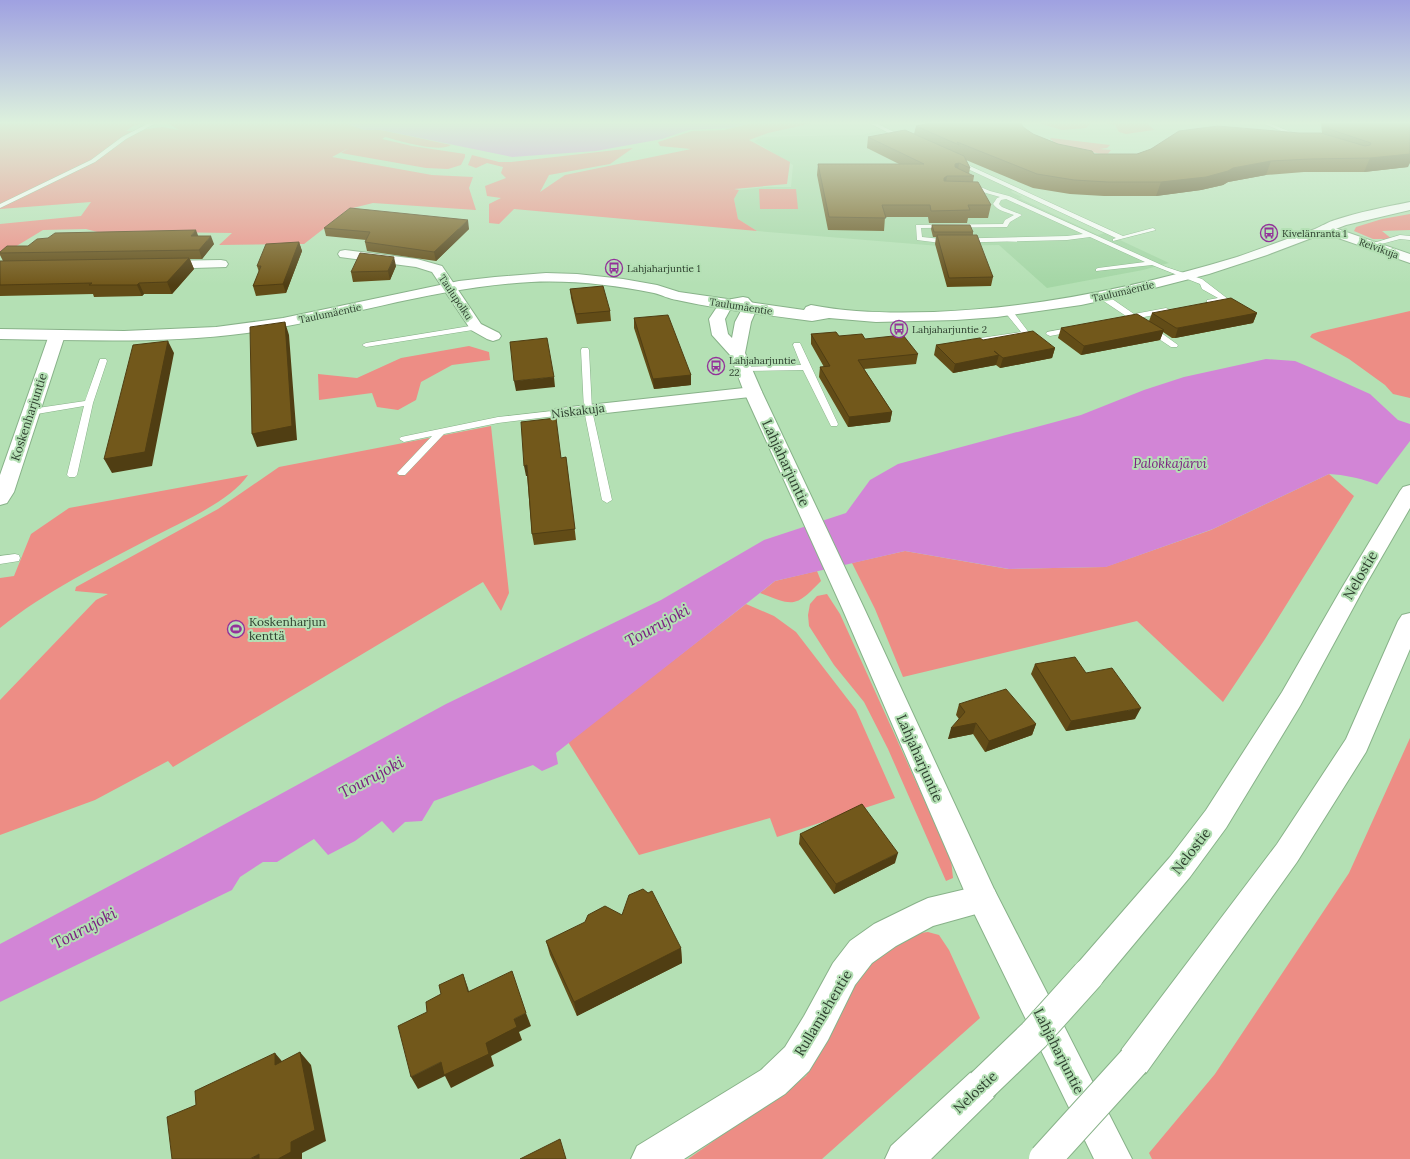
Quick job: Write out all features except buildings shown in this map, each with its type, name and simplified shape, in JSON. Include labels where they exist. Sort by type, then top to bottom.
[{"type":"main road","name":"Taulumäentie","points":[[0,334],[166,336],[248,328],[292,321],[450,288],[503,279],[562,277],[630,284],[658,289],[672,288],[747,305],[812,316],[825,314],[880,318],[950,317],[1008,311],[1102,296],[1185,276],[1243,259],[1326,229],[1339,222],[1410,206]]},
{"type":"main road","name":"Reivikuja","points":[[1326,229],[1410,259]]},
{"type":"main road","name":"Taulupolku","points":[[345,254],[427,265],[437,269],[476,327],[493,336]]},
{"type":"main road","points":[[150,265],[221,264]]},
{"type":"main road","name":"Taulumäentie","points":[[658,289],[667,294],[726,304],[747,305]]},
{"type":"main road","name":"Lahjaharjuntie","points":[[726,304],[717,319],[720,335],[737,353],[753,392],[853,608],[983,899],[1113,1159]]},
{"type":"main road","points":[[737,353],[747,305]]},
{"type":"main road","name":"Koskenharjuntie","points":[[0,499],[4,492],[57,335]]},
{"type":"main road","name":"Niskakuja","points":[[561,414],[753,392]]},
{"type":"main road","name":"Nelostie","points":[[904,1159],[1034,1035],[1088,975],[1180,867],[1216,819],[1291,699],[1395,514],[1410,491]]},
{"type":"main road","points":[[1045,1159],[1134,1060],[1287,853],[1357,744],[1410,621]]},
{"type":"main road","name":"Rullamiehentie","points":[[650,1159],[773,1082],[797,1058],[816,1028],[844,974],[861,952],[885,935],[928,913],[983,899]]},
{"type":"lane","points":[[0,206],[60,177]]},
{"type":"lane","points":[[989,177],[1122,238]]},
{"type":"lane","points":[[962,181],[988,192],[1007,197],[1153,263],[1203,283],[1205,287],[1224,299],[1202,304]]},
{"type":"lane","points":[[967,192],[988,192]]},
{"type":"lane","points":[[1007,197],[999,199],[996,204],[1000,208],[1019,215],[1007,221],[1005,226],[918,226],[919,239],[948,241],[1067,238],[1091,235]]},
{"type":"lane","points":[[1106,242],[1153,230]]},
{"type":"lane","points":[[1370,245],[1400,237],[1410,238]]},
{"type":"lane","points":[[1098,270],[1153,263]]},
{"type":"lane","points":[[1102,296],[1174,345]]},
{"type":"lane","points":[[1118,320],[1171,310]]},
{"type":"lane","points":[[961,343],[1026,334],[1008,311]]},
{"type":"lane","points":[[366,345],[476,327]]},
{"type":"lane","points":[[1050,334],[1080,328]]},
{"type":"lane","points":[[797,345],[834,424]]},
{"type":"lane","points":[[585,350],[588,410],[607,500]]},
{"type":"lane","points":[[72,475],[89,403],[103,361]]},
{"type":"lane","points":[[743,369],[806,367]]},
{"type":"lane","points":[[31,412],[89,403]]},
{"type":"lane","name":"Niskakuja","points":[[404,439],[498,420],[561,414]]},
{"type":"lane","points":[[402,473],[441,432]]},
{"type":"lane","points":[[0,560],[15,558]]},
{"type":"shaded area","points":[[0,177],[473,177],[469,188],[476,210],[373,203],[349,209],[304,244],[219,245],[232,233],[159,232],[105,234],[86,229],[43,230],[0,256],[0,224],[81,216],[91,202],[0,209]]},
{"type":"shaded area","points":[[505,177],[548,177],[540,192],[562,177],[788,177],[787,184],[734,189],[739,190],[734,199],[738,219],[757,231],[514,209],[499,224],[489,223],[489,204],[501,198],[487,196],[485,186],[506,178]]},
{"type":"shaded area","points":[[792,177],[987,177],[1014,189],[1011,192],[1022,197],[1019,198],[1098,235],[1105,233],[1169,263],[1143,270],[1047,288],[999,245],[939,246],[757,231],[738,219],[734,199],[739,190],[767,187],[791,187]]},
{"type":"shaded area","points":[[759,189],[796,189],[798,209],[760,209]]},
{"type":"shaded area","points":[[1410,214],[1410,230],[1382,231],[1392,239],[1373,239],[1354,231],[1356,227],[1382,219]]},
{"type":"shaded area","points":[[1410,311],[1410,398],[1393,394],[1385,385],[1349,359],[1310,337],[1312,334],[1318,332]]},
{"type":"shaded area","points":[[469,346],[489,352],[490,360],[452,365],[421,382],[416,400],[398,410],[377,407],[372,393],[319,400],[318,374],[357,378],[401,358]]},
{"type":"shaded area","name":"Koskenharjun kenttä","points":[[491,426],[509,593],[501,611],[483,582],[173,767],[168,761],[95,800],[0,835],[0,700],[96,600],[108,594],[75,591],[76,587],[218,509],[279,467]]},
{"type":"shaded area","points":[[1329,474],[1354,496],[1265,639],[1223,702],[1137,621],[903,677],[875,609],[852,563],[905,551],[1008,569],[1105,567],[1211,530]]},
{"type":"shaded area","points":[[248,475],[240,485],[217,503],[73,580],[36,602],[0,628],[0,578],[14,576],[31,534],[69,508]]},
{"type":"shaded area","points":[[817,571],[821,581],[805,596],[794,602],[787,602],[760,593],[775,581]]},
{"type":"shaded area","points":[[827,594],[840,614],[951,859],[953,878],[946,881],[888,749],[864,702],[834,665],[809,626],[808,615],[810,604],[817,596]]},
{"type":"shaded area","points":[[746,604],[774,616],[796,632],[856,710],[895,798],[777,837],[770,818],[639,855],[568,742]]},
{"type":"shaded area","points":[[1410,738],[1410,1159],[1152,1159],[1149,1153],[1215,1074],[1349,873]]},
{"type":"shaded area","points":[[928,932],[939,935],[949,950],[980,1018],[822,1159],[688,1159],[806,1076],[819,1054],[859,970],[912,934]]},
{"type":"water","points":[[1266,359],[1295,361],[1370,394],[1398,420],[1410,424],[1410,498],[1361,479],[1329,474],[1213,529],[1106,567],[1009,569],[905,551],[775,581],[556,753],[558,764],[542,771],[533,765],[434,801],[422,821],[405,822],[393,833],[382,821],[355,841],[328,855],[314,839],[277,862],[263,862],[240,877],[232,890],[0,1002],[0,944],[183,847],[446,704],[661,600],[764,540],[846,513],[870,480],[898,464],[1081,415],[1144,390],[1184,377]]},
{"type":"pier","points":[[1410,441],[1410,500],[1376,486]]},
{"type":"place","name":"Kivelänranta 1","points":[[1269,233]]},
{"type":"place","name":"Lahjaharjuntie 1","points":[[614,268]]},
{"type":"place","name":"Lahjaharjuntie 2","points":[[899,329]]},
{"type":"place","name":"Lahjaharjuntie 22","points":[[716,366]]},
{"type":"place","name":"Koskenharjun kenttä","points":[[236,629]]},
{"type":"water label","name":"Palokkajärvi","points":[[1170,463]]},
{"type":"water label","name":"Tourujoki","points":[[657,625]]},
{"type":"water label","name":"Tourujoki","points":[[371,777]]},
{"type":"water label","name":"Tourujoki","points":[[84,928]]}]
